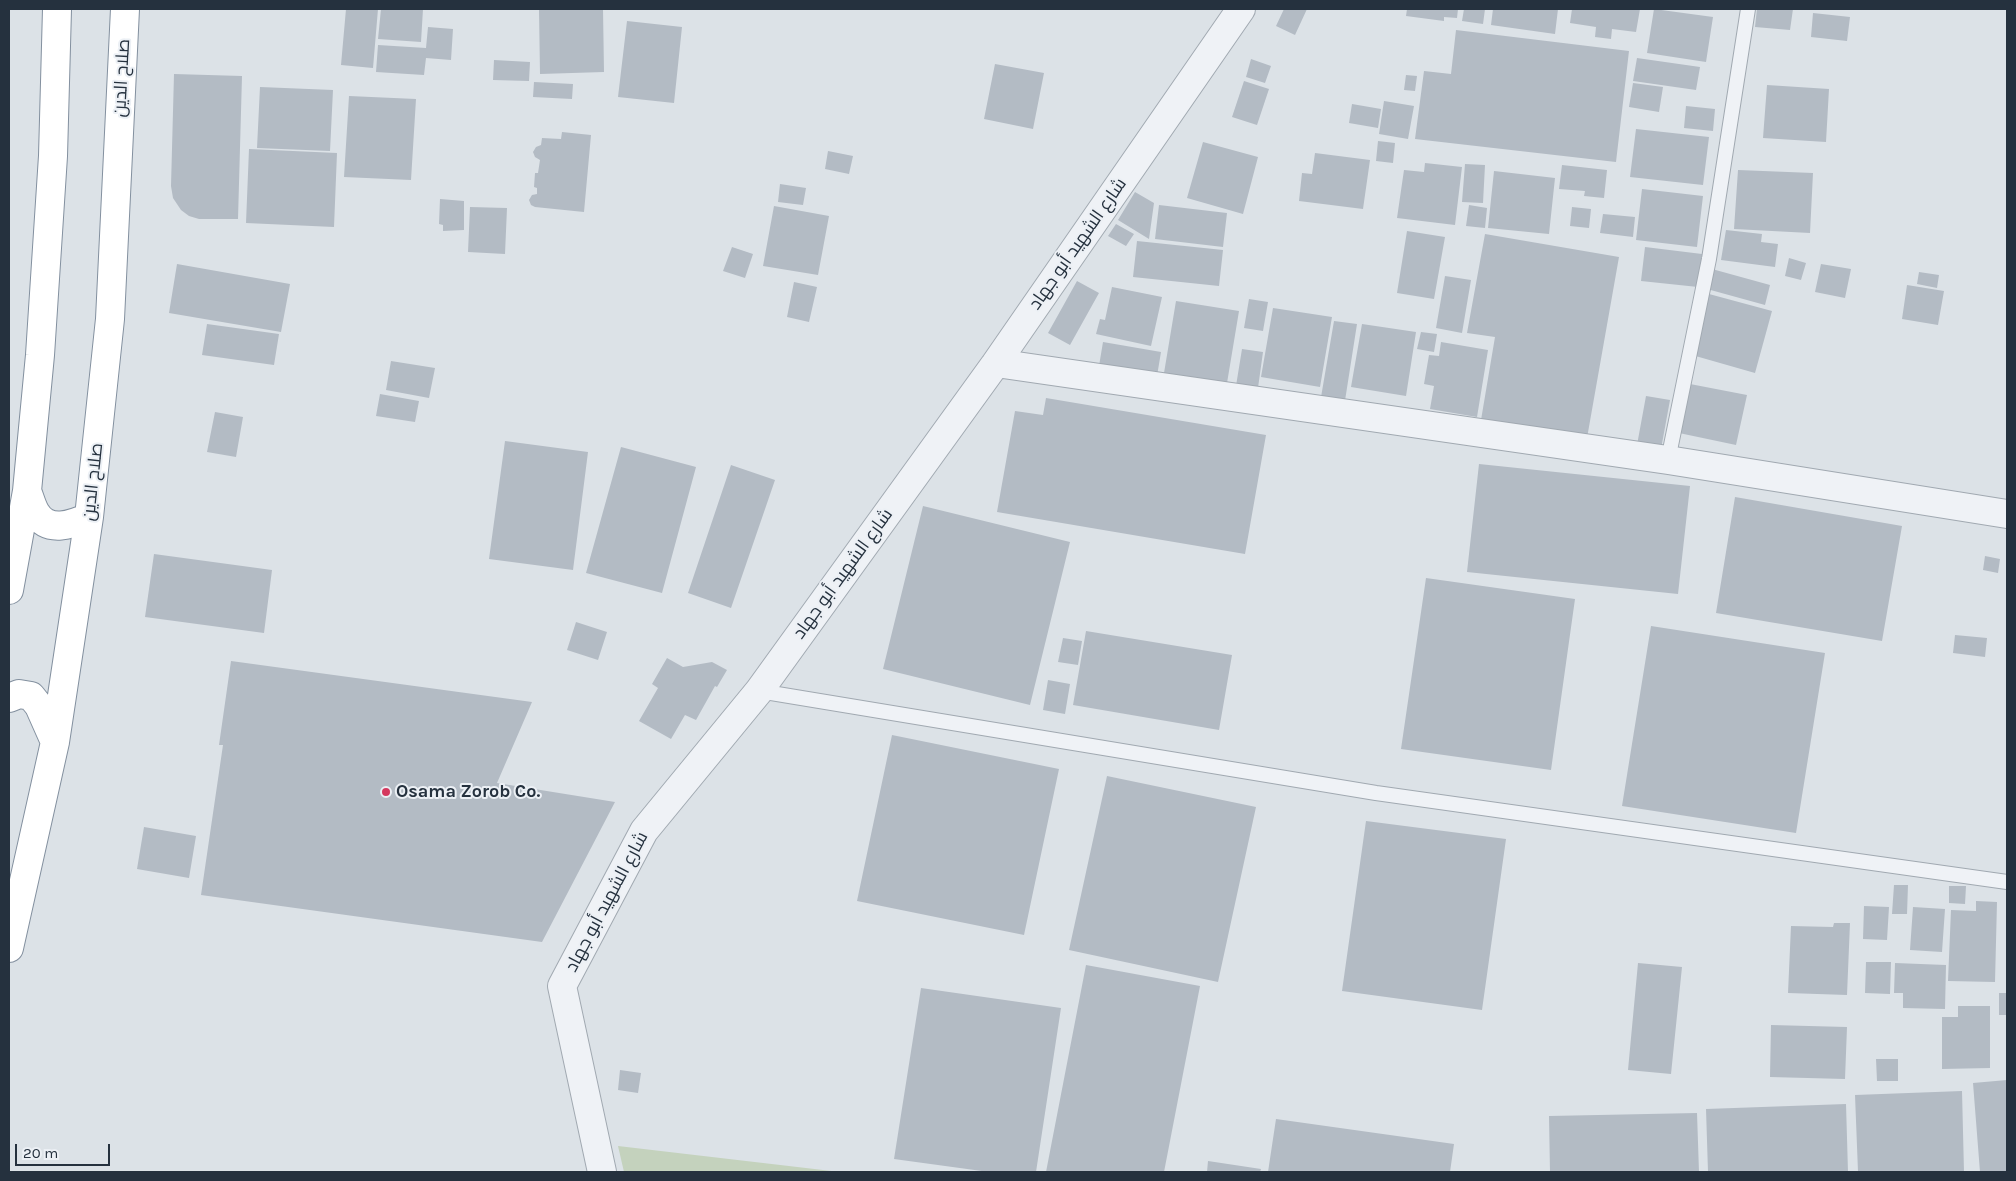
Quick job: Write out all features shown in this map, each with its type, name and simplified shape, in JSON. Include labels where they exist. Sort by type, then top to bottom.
[{"type":"highway","points":[[9,590],[27,491],[40,355],[53,156],[57,9]]},
{"type":"highway","name":"صلاح الدين","points":[[9,948],[55,742],[89,517],[110,319],[126,9]]},
{"type":"highway","points":[[27,491],[37,515],[54,526],[69,525],[89,517]]},
{"type":"highway","points":[[9,698],[19,694],[31,696],[39,706],[55,742]]},
{"type":"street","name":"شارع الشهيد أبو جهاد","points":[[602,1172],[562,986],[644,831],[759,691],[996,363],[1241,9]]},
{"type":"street","points":[[996,363],[1668,460],[2007,514]]},
{"type":"lane","points":[[1668,460],[1709,259],[1748,9]]},
{"type":"lane","points":[[759,691],[1376,793],[2007,882]]},
{"type":"green space","points":[[618,1146],[840,1172],[624,1172]]},
{"type":"building","points":[[346,9],[378,9],[373,68],[341,65]]},
{"type":"building","points":[[381,9],[423,9],[421,42],[378,39]]},
{"type":"building","points":[[539,9],[603,9],[604,72],[540,74]]},
{"type":"building","points":[[1284,9],[1307,9],[1295,35],[1276,26]]},
{"type":"building","points":[[1407,9],[1458,9],[1457,18],[1444,17],[1444,21],[1406,16]]},
{"type":"building","points":[[1464,9],[1485,9],[1483,24],[1462,21]]},
{"type":"building","points":[[1493,9],[1558,9],[1555,34],[1491,25]]},
{"type":"building","points":[[1572,9],[1640,9],[1636,32],[1612,29],[1611,39],[1595,37],[1596,27],[1570,23]]},
{"type":"building","points":[[1654,9],[1713,17],[1706,62],[1647,53]]},
{"type":"building","points":[[1757,9],[1793,9],[1790,30],[1755,27]]},
{"type":"building","points":[[1813,13],[1850,17],[1847,41],[1811,37]]},
{"type":"building","points":[[627,21],[682,27],[674,103],[618,97]]},
{"type":"building","points":[[428,27],[453,29],[451,60],[426,58],[424,75],[376,72],[378,45],[426,48]]},
{"type":"building","points":[[1456,30],[1629,51],[1616,162],[1415,139],[1424,71],[1451,74]]},
{"type":"building","points":[[1637,58],[1700,67],[1696,90],[1633,81]]},
{"type":"building","points":[[1251,59],[1271,66],[1265,83],[1246,77]]},
{"type":"building","points":[[494,60],[530,62],[529,81],[493,80]]},
{"type":"building","points":[[995,64],[1044,73],[1033,129],[984,119]]},
{"type":"building","points":[[174,74],[242,76],[238,219],[199,219],[189,216],[181,210],[173,198],[171,186]]},
{"type":"building","points":[[1406,75],[1417,76],[1415,91],[1404,90]]},
{"type":"building","points":[[1244,81],[1269,89],[1257,125],[1232,117]]},
{"type":"building","points":[[534,82],[573,84],[572,99],[533,97]]},
{"type":"building","points":[[1633,83],[1663,87],[1659,112],[1629,107]]},
{"type":"building","points":[[1767,85],[1829,89],[1826,142],[1763,138]]},
{"type":"building","points":[[260,87],[333,90],[330,151],[257,148]]},
{"type":"building","points":[[349,96],[416,99],[411,180],[344,177]]},
{"type":"building","points":[[1384,101],[1414,106],[1408,139],[1379,134]]},
{"type":"building","points":[[1352,104],[1381,109],[1378,128],[1349,123]]},
{"type":"building","points":[[1686,106],[1715,109],[1713,131],[1684,128]]},
{"type":"building","points":[[1636,129],[1709,137],[1703,185],[1630,177]]},
{"type":"building","points":[[562,132],[591,135],[584,212],[535,207],[531,205],[529,200],[532,195],[537,194],[537,188],[534,187],[535,173],[538,173],[540,160],[535,157],[533,152],[536,147],[541,145],[542,138],[561,139]]},
{"type":"building","points":[[1378,141],[1395,143],[1393,163],[1376,161]]},
{"type":"building","points":[[1203,142],[1258,157],[1243,214],[1187,198]]},
{"type":"building","points":[[249,149],[337,153],[334,227],[246,223]]},
{"type":"building","points":[[828,151],[853,156],[849,174],[825,169]]},
{"type":"building","points":[[1315,153],[1370,160],[1363,209],[1299,201],[1302,173],[1312,174]]},
{"type":"building","points":[[1425,163],[1462,167],[1455,225],[1397,218],[1404,170],[1424,172]]},
{"type":"building","points":[[1465,164],[1485,165],[1483,203],[1462,202]]},
{"type":"building","points":[[1562,165],[1607,170],[1604,198],[1584,196],[1585,191],[1559,189]]},
{"type":"building","points":[[1738,170],[1813,173],[1810,233],[1734,229]]},
{"type":"building","points":[[1494,171],[1555,178],[1549,234],[1488,228]]},
{"type":"building","points":[[780,184],[806,188],[803,205],[778,202]]},
{"type":"building","points":[[1642,189],[1703,196],[1697,247],[1636,240]]},
{"type":"building","points":[[1135,192],[1154,203],[1149,239],[1118,220]]},
{"type":"building","points":[[440,199],[464,201],[464,230],[443,231],[443,225],[439,224]]},
{"type":"building","points":[[1159,205],[1227,213],[1223,247],[1155,239]]},
{"type":"building","points":[[1469,205],[1487,208],[1485,228],[1466,226]]},
{"type":"building","points":[[774,206],[829,216],[818,275],[763,266]]},
{"type":"building","points":[[470,207],[507,208],[505,254],[468,252]]},
{"type":"building","points":[[1572,207],[1591,209],[1589,228],[1570,226]]},
{"type":"building","points":[[1603,214],[1635,217],[1633,237],[1600,233]]},
{"type":"building","points":[[1116,224],[1134,234],[1126,246],[1108,236]]},
{"type":"building","points":[[1726,230],[1762,234],[1761,242],[1778,244],[1775,267],[1721,260]]},
{"type":"building","points":[[1407,231],[1445,237],[1434,299],[1397,293]]},
{"type":"building","points":[[1485,234],[1619,257],[1587,438],[1481,420],[1495,337],[1467,333]]},
{"type":"building","points":[[1137,241],[1223,250],[1219,286],[1133,277]]},
{"type":"building","points":[[732,247],[753,254],[745,278],[723,271]]},
{"type":"building","points":[[1645,247],[1702,254],[1698,287],[1641,281]]},
{"type":"building","points":[[1789,258],[1806,263],[1801,280],[1785,276]]},
{"type":"building","points":[[177,264],[290,284],[281,332],[169,313]]},
{"type":"building","points":[[1821,264],[1851,269],[1845,298],[1815,292]]},
{"type":"building","points":[[1712,269],[1770,285],[1765,305],[1707,289]]},
{"type":"building","points":[[1919,272],[1939,275],[1937,288],[1917,284]]},
{"type":"building","points":[[1445,276],[1471,280],[1462,333],[1436,328]]},
{"type":"building","points":[[1077,281],[1099,293],[1070,345],[1048,333]]},
{"type":"building","points":[[794,282],[817,287],[809,322],[787,317]]},
{"type":"building","points":[[1907,285],[1944,291],[1938,325],[1902,319]]},
{"type":"building","points":[[1112,287],[1162,297],[1151,346],[1096,334],[1100,319],[1105,320]]},
{"type":"building","points":[[1709,294],[1772,311],[1755,373],[1692,355]]},
{"type":"building","points":[[1249,299],[1268,302],[1263,331],[1244,328]]},
{"type":"building","points":[[1176,301],[1239,311],[1226,389],[1163,379]]},
{"type":"building","points":[[1273,308],[1332,317],[1320,387],[1261,377]]},
{"type":"building","points":[[1334,321],[1357,324],[1344,407],[1320,403]]},
{"type":"building","points":[[207,324],[279,334],[274,365],[202,355]]},
{"type":"building","points":[[1362,324],[1416,332],[1406,396],[1351,387]]},
{"type":"building","points":[[1421,332],[1437,334],[1434,352],[1417,349]]},
{"type":"building","points":[[1103,342],[1161,352],[1156,382],[1098,372]]},
{"type":"building","points":[[1441,342],[1488,350],[1477,417],[1430,409],[1434,386],[1424,384],[1429,355],[1439,356]]},
{"type":"building","points":[[1242,349],[1263,352],[1257,395],[1235,392]]},
{"type":"building","points":[[391,361],[435,368],[429,398],[386,390]]},
{"type":"building","points":[[1690,384],[1747,395],[1736,445],[1679,433]]},
{"type":"building","points":[[380,394],[419,401],[415,422],[376,416]]},
{"type":"building","points":[[1646,396],[1670,400],[1661,449],[1637,445]]},
{"type":"building","points":[[1046,398],[1266,435],[1245,554],[997,512],[1015,411],[1043,415]]},
{"type":"building","points":[[215,412],[243,417],[236,457],[207,452]]},
{"type":"building","points":[[505,441],[588,452],[573,570],[489,559]]},
{"type":"building","points":[[621,447],[696,467],[662,593],[586,573]]},
{"type":"building","points":[[1479,464],[1690,486],[1678,594],[1467,572]]},
{"type":"building","points":[[731,465],[775,480],[731,608],[688,593]]},
{"type":"building","points":[[1735,497],[1902,526],[1882,641],[1716,613]]},
{"type":"building","points":[[923,506],[1070,542],[1030,705],[883,669]]},
{"type":"building","points":[[154,554],[272,570],[264,633],[145,617]]},
{"type":"building","points":[[1985,556],[2000,559],[1998,573],[1983,570]]},
{"type":"building","points":[[1426,578],[1575,599],[1551,770],[1401,749]]},
{"type":"building","points":[[576,622],[607,632],[598,660],[567,650]]},
{"type":"building","points":[[1651,626],[1825,653],[1796,833],[1622,806]]},
{"type":"building","points":[[1086,631],[1232,655],[1219,730],[1073,705]]},
{"type":"building","points":[[1955,635],[1987,638],[1985,657],[1953,653]]},
{"type":"building","points":[[1063,638],[1082,641],[1078,665],[1058,662]]},
{"type":"building","points":[[667,658],[683,667],[712,662],[727,670],[717,687],[715,686],[696,720],[685,715],[671,739],[639,721],[658,688],[652,684]]},
{"type":"building","name":"Osama Zorob Co.","points":[[231,661],[532,702],[497,783],[615,802],[542,942],[201,895],[223,745],[219,745]]},
{"type":"building","points":[[1048,680],[1070,684],[1065,714],[1043,710]]},
{"type":"building","points":[[892,735],[1059,769],[1024,935],[857,901]]},
{"type":"building","points":[[1107,776],[1256,807],[1218,982],[1069,950]]},
{"type":"building","points":[[1366,821],[1506,839],[1482,1010],[1342,991]]},
{"type":"building","points":[[144,827],[196,836],[189,878],[137,869]]},
{"type":"building","points":[[1894,885],[1908,885],[1907,914],[1892,914]]},
{"type":"building","points":[[1949,886],[1966,886],[1965,904],[1949,903]]},
{"type":"building","points":[[1976,901],[1997,902],[1995,982],[1948,981],[1951,910],[1976,911]]},
{"type":"building","points":[[1864,906],[1889,907],[1887,940],[1863,939]]},
{"type":"building","points":[[1913,907],[1945,909],[1942,952],[1910,950]]},
{"type":"building","points":[[1834,923],[1850,923],[1847,995],[1788,993],[1791,926],[1833,927]]},
{"type":"building","points":[[1866,962],[1891,962],[1890,994],[1865,993]]},
{"type":"building","points":[[1638,963],[1682,967],[1671,1074],[1628,1070]]},
{"type":"building","points":[[1895,963],[1946,965],[1945,1009],[1903,1008],[1903,993],[1894,993]]},
{"type":"building","points":[[1086,965],[1200,986],[1164,1172],[1046,1172]]},
{"type":"building","points":[[921,988],[1061,1008],[1036,1172],[989,1172],[894,1159]]},
{"type":"building","points":[[1999,993],[2007,993],[2007,1015],[1999,1015]]},
{"type":"building","points":[[1958,1006],[1990,1006],[1990,1068],[1942,1069],[1942,1017],[1958,1017]]},
{"type":"building","points":[[1771,1025],[1847,1027],[1845,1079],[1770,1077]]},
{"type":"building","points":[[1876,1059],[1898,1059],[1898,1081],[1877,1081]]},
{"type":"building","points":[[620,1070],[641,1073],[638,1093],[618,1090]]},
{"type":"building","points":[[2007,1080],[2007,1172],[1980,1172],[1973,1083]]},
{"type":"building","points":[[1962,1091],[1964,1172],[1858,1172],[1855,1095]]},
{"type":"building","points":[[1846,1104],[1848,1172],[1708,1172],[1706,1109]]},
{"type":"building","points":[[1697,1113],[1699,1172],[1550,1172],[1549,1116]]},
{"type":"building","points":[[1276,1119],[1454,1144],[1450,1172],[1268,1172]]},
{"type":"building","points":[[1208,1161],[1261,1169],[1260,1172],[1207,1172]]},
{"type":"place","name":"Osama Zorob Co.","points":[[386,792]]}]
